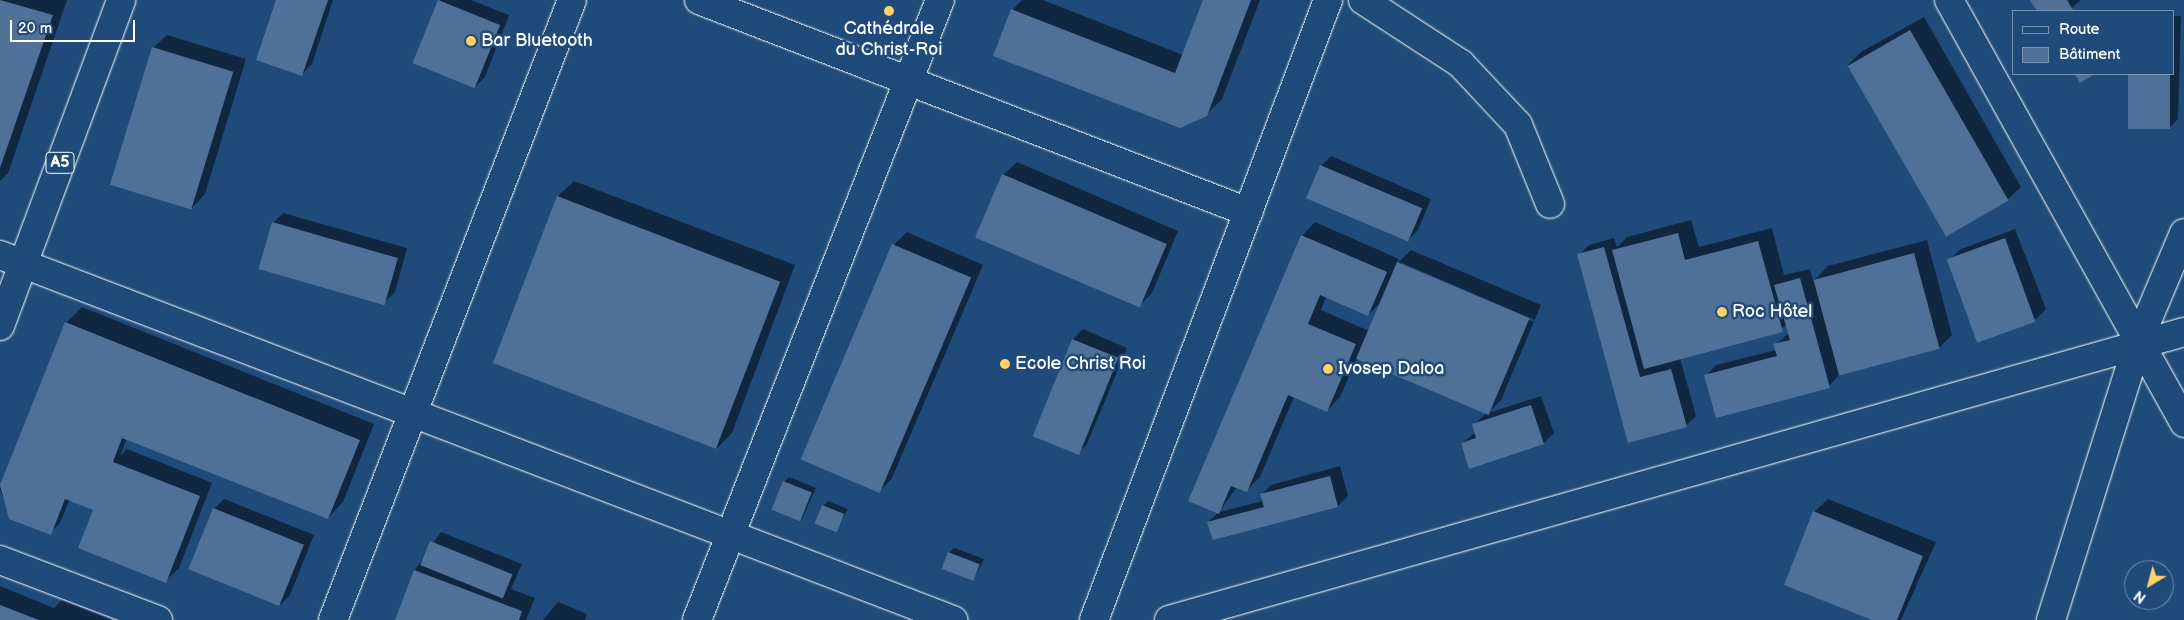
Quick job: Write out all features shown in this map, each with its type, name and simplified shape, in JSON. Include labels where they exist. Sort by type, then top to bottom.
[{"type":"street","name":"A5","points":[[0,326],[11,259],[121,0]]},
{"type":"street","points":[[333,620],[415,416],[572,0]]},
{"type":"street","points":[[699,0],[1248,212]]},
{"type":"street","points":[[697,620],[940,0]]},
{"type":"street","points":[[1095,620],[1328,0]]},
{"type":"street","points":[[1363,0],[1461,64],[1518,125],[1550,204]]},
{"type":"street","points":[[1950,0],[2184,423]]},
{"type":"street","points":[[2051,620],[2138,342],[2184,233]]},
{"type":"street","points":[[11,259],[415,416],[953,620]]},
{"type":"street","points":[[1169,620],[2138,342],[2184,332]]},
{"type":"street","points":[[0,560],[158,620]]},
{"type":"building","points":[[0,0],[53,15],[0,168]]},
{"type":"building","points":[[276,0],[328,0],[302,76],[256,60]]},
{"type":"building","points":[[438,0],[500,25],[475,88],[413,63]]},
{"type":"building","points":[[1203,0],[1251,0],[1207,116],[1180,128],[993,56],[1011,9],[1175,73]]},
{"type":"building","points":[[2030,0],[2067,0],[2073,10],[2036,10]]},
{"type":"building","points":[[1910,30],[2008,201],[1946,237],[1848,66]]},
{"type":"building","points":[[152,47],[233,72],[191,210],[110,185]]},
{"type":"building","points":[[2076,75],[2093,75],[2080,83]]},
{"type":"building","points":[[2128,75],[2170,75],[2170,129],[2128,129]]},
{"type":"building","points":[[1320,165],[1422,208],[1408,242],[1306,198]]},
{"type":"building","points":[[1002,174],[1167,244],[1140,307],[975,238]]},
{"type":"building","points":[[557,196],[780,282],[716,449],[493,363]]},
{"type":"building","points":[[272,222],[398,258],[384,305],[258,269]]},
{"type":"building","points":[[1678,233],[1685,260],[1758,241],[1783,332],[1644,369],[1612,250]]},
{"type":"building","points":[[1301,235],[1387,272],[1368,316],[1320,295],[1308,324],[1356,344],[1327,412],[1288,395],[1247,492],[1231,486],[1219,514],[1188,501]]},
{"type":"building","points":[[2005,238],[2035,322],[1977,343],[1947,259]]},
{"type":"building","points":[[892,244],[971,278],[880,493],[801,459]]},
{"type":"building","points":[[1604,247],[1640,377],[1671,369],[1687,427],[1628,443],[1577,254]]},
{"type":"building","points":[[1914,253],[1940,349],[1839,376],[1814,280]]},
{"type":"building","points":[[1397,262],[1530,318],[1489,415],[1356,359]]},
{"type":"building","points":[[1800,278],[1830,388],[1716,418],[1704,375],[1777,356],[1773,344],[1790,340],[1774,285]]},
{"type":"building","points":[[65,322],[360,440],[328,519],[122,438],[113,462],[200,496],[166,583],[78,548],[93,510],[65,499],[51,535],[9,519],[0,485]]},
{"type":"building","points":[[1072,339],[1118,358],[1079,455],[1033,436]]},
{"type":"building","points":[[1531,405],[1544,444],[1469,469],[1461,443],[1476,438],[1472,424]]},
{"type":"building","points":[[1330,476],[1338,507],[1213,540],[1207,522],[1264,507],[1260,494]]},
{"type":"building","points":[[783,481],[812,493],[800,521],[771,510]]},
{"type":"building","points":[[822,505],[844,514],[837,533],[815,524]]},
{"type":"building","points":[[213,508],[304,545],[279,606],[188,569]]},
{"type":"building","points":[[1813,511],[1923,556],[1897,620],[1872,620],[1784,585]]},
{"type":"building","points":[[430,541],[513,574],[503,598],[420,565]]},
{"type":"building","points":[[948,552],[980,564],[973,581],[942,569]]},
{"type":"building","points":[[414,570],[522,611],[519,620],[395,620]]},
{"type":"building","points":[[0,605],[39,620],[0,620]]},
{"type":"place","name":"Cathédrale du Christ-Roi","points":[[889,11]]},
{"type":"place","name":"Bar Bluetooth","points":[[471,41]]},
{"type":"place","name":"Roc Hôtel","points":[[1722,312]]},
{"type":"place","name":"Ecole Christ Roi","points":[[1005,364]]},
{"type":"place","name":"Ivosep Daloa","points":[[1328,369]]}]
